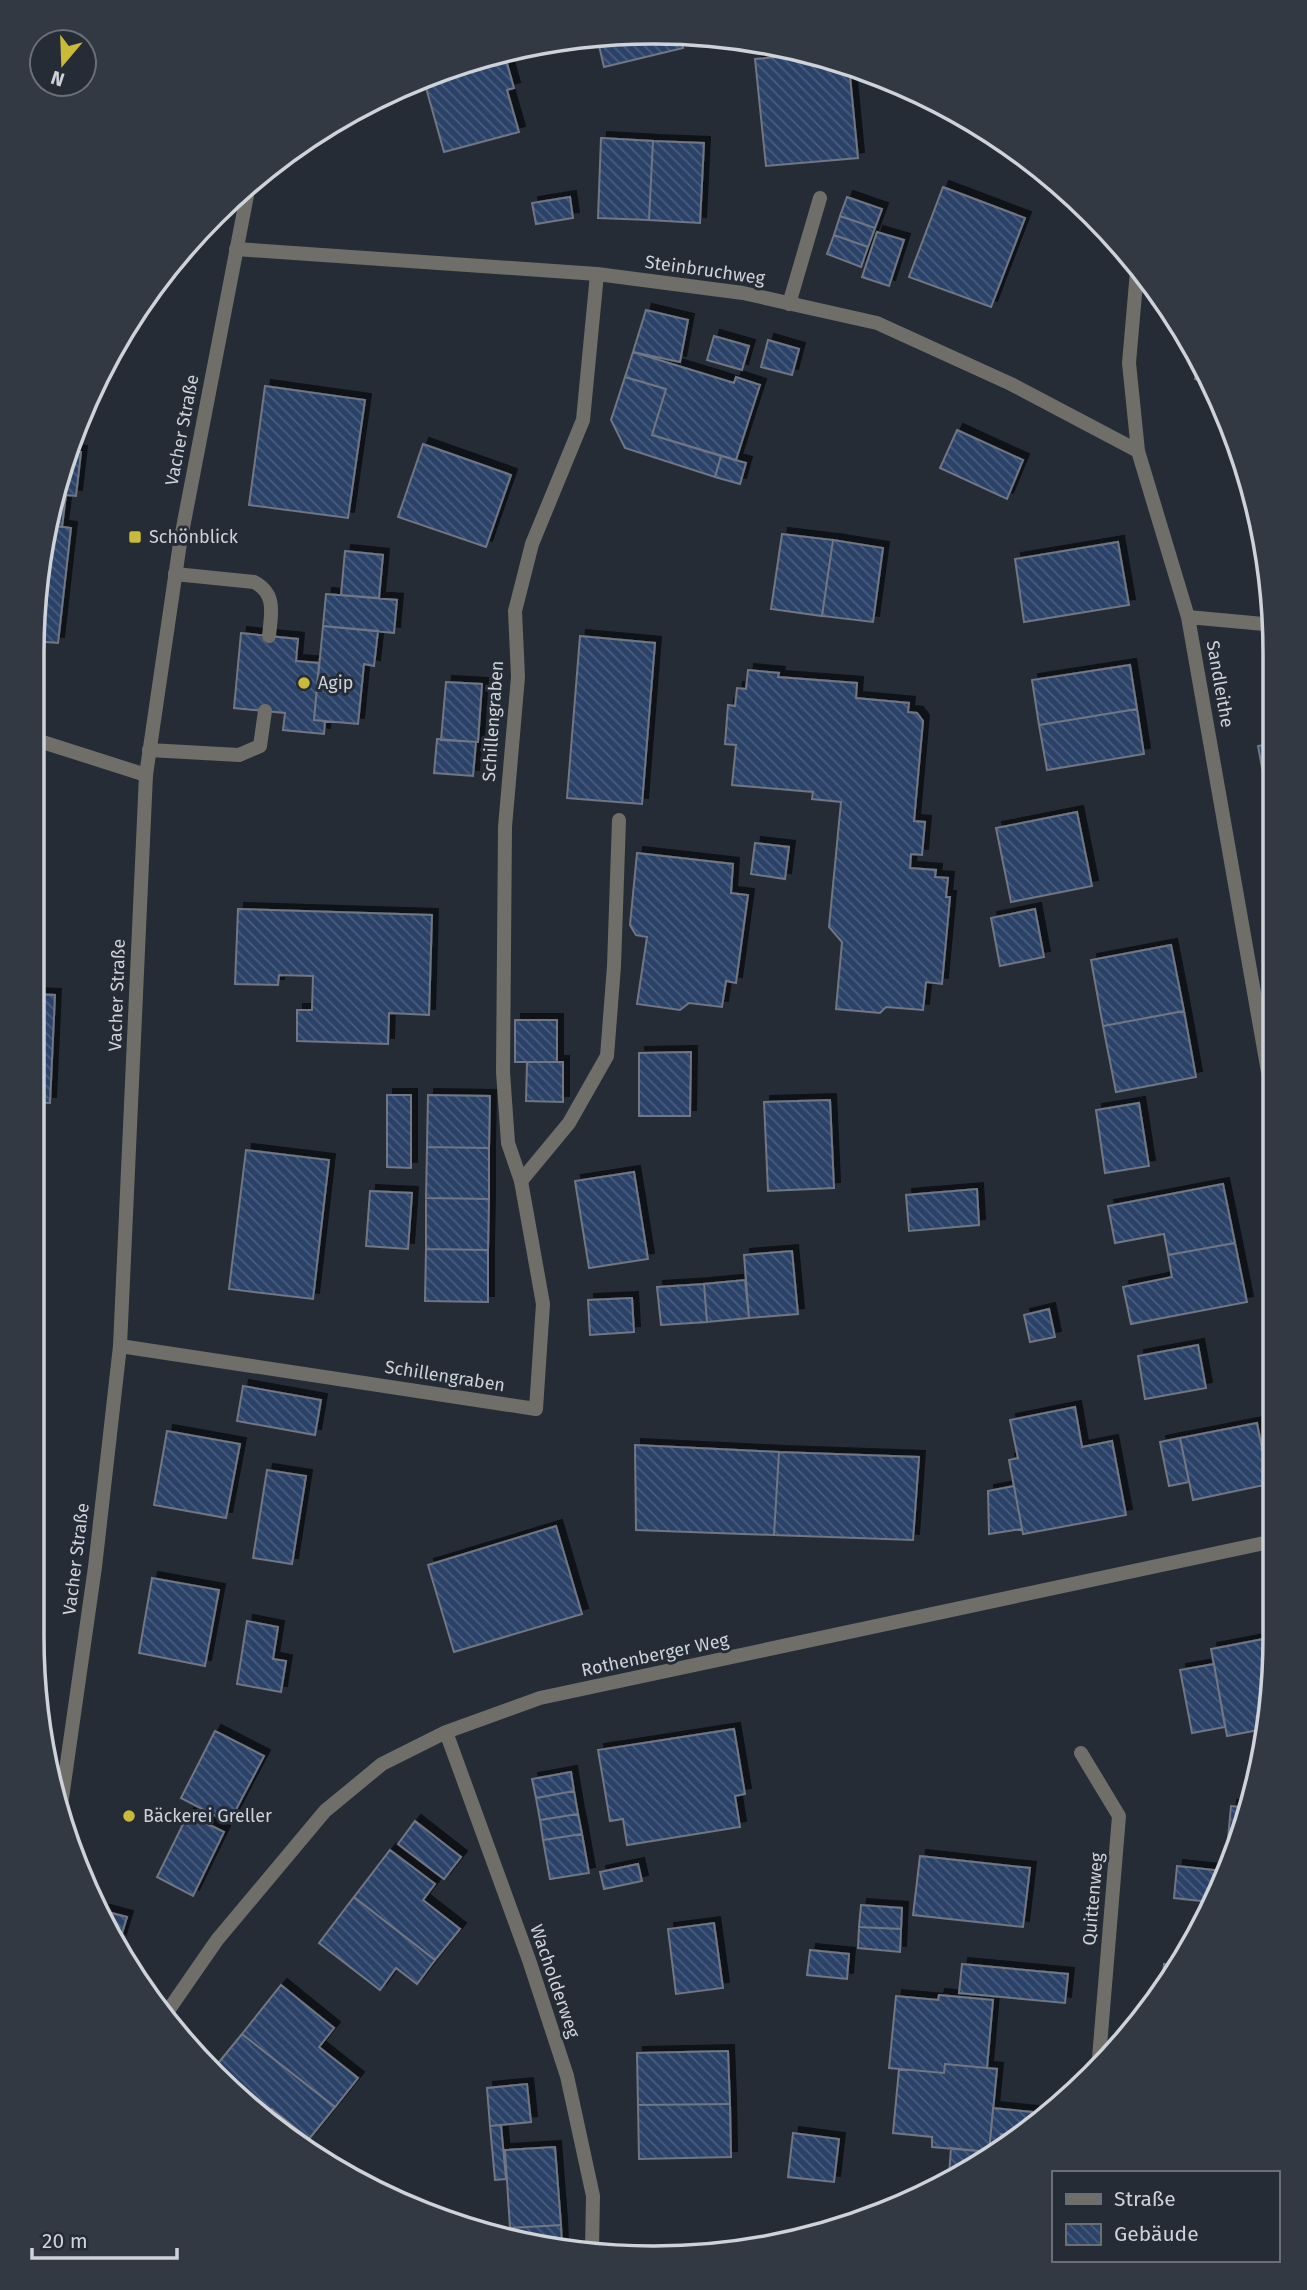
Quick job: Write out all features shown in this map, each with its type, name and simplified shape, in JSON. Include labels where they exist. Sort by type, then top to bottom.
[{"type":"street","points":[[789,304],[820,198]]},
{"type":"street","name":"Vacher Straße","points":[[63,1788],[95,1567],[120,1346],[146,775],[175,574],[245,200]]},
{"type":"street","name":"Steinbruchweg","points":[[236,249],[597,274],[743,293],[877,323],[1012,384],[1138,451]]},
{"type":"street","name":"Schillengraben","points":[[120,1346],[536,1409],[543,1304],[521,1181],[508,1143],[503,1072],[505,827],[518,677],[515,611],[532,544],[583,420],[597,274]]},
{"type":"street","name":"Sandleithe","points":[[1137,282],[1129,363],[1138,451],[1188,617],[1263,1043]]},
{"type":"street","points":[[175,574],[254,582],[263,586],[270,595],[270,636]]},
{"type":"street","points":[[1188,617],[1262,624]]},
{"type":"street","points":[[149,750],[239,755],[250,753],[260,746],[265,711]]},
{"type":"street","points":[[44,743],[146,775]]},
{"type":"street","points":[[521,1181],[569,1123],[607,1056],[619,820]]},
{"type":"street","name":"Rothenberger Weg","points":[[170,2008],[217,1940],[325,1811],[382,1764],[446,1732],[540,1698],[1263,1543]]},
{"type":"street","name":"Wacholderweg","points":[[446,1732],[529,1960],[567,2076],[593,2196],[592,2243]]},
{"type":"street","name":"Quittenweg","points":[[1081,1753],[1119,1816],[1100,2052]]},
{"type":"building","points":[[682,45],[683,48],[604,67],[599,46]]},
{"type":"building","points":[[779,57],[850,76],[858,158],[766,166],[755,59]]},
{"type":"building","points":[[507,62],[514,88],[507,90],[519,132],[444,152],[426,88]]},
{"type":"building","points":[[601,138],[653,141],[649,220],[598,218]]},
{"type":"building","points":[[653,141],[704,143],[700,223],[649,220]]},
{"type":"building","points":[[943,187],[1025,218],[991,307],[909,277]]},
{"type":"building","points":[[570,197],[573,218],[536,224],[532,203]]},
{"type":"building","points":[[847,197],[882,209],[875,228],[840,216]]},
{"type":"building","points":[[840,216],[875,228],[868,247],[834,235]]},
{"type":"building","points":[[877,232],[904,240],[889,286],[862,277]]},
{"type":"building","points":[[834,235],[868,247],[861,267],[827,254]]},
{"type":"building","points":[[646,310],[688,320],[680,362],[633,352]]},
{"type":"building","points":[[714,336],[749,346],[742,370],[707,360]]},
{"type":"building","points":[[768,340],[799,349],[792,375],[761,367]]},
{"type":"building","points":[[633,352],[734,383],[736,377],[760,385],[736,460],[652,435],[666,389],[625,377]]},
{"type":"building","points":[[625,377],[666,389],[652,435],[721,456],[715,477],[625,448],[611,420]]},
{"type":"building","points":[[265,386],[365,400],[348,518],[249,505]]},
{"type":"building","points":[[957,430],[1023,460],[1007,499],[940,468]]},
{"type":"building","points":[[423,444],[511,475],[486,547],[398,517]]},
{"type":"building","points":[[78,452],[81,452],[76,496],[66,495],[62,527],[57,526],[76,458]]},
{"type":"building","points":[[721,456],[746,463],[740,484],[715,477]]},
{"type":"building","points":[[57,526],[71,528],[58,643],[44,642],[49,574]]},
{"type":"building","points":[[782,534],[833,540],[822,616],[771,609]]},
{"type":"building","points":[[833,540],[883,548],[873,622],[822,616]]},
{"type":"building","points":[[1118,542],[1129,605],[1024,622],[1015,559]]},
{"type":"building","points":[[345,551],[383,555],[379,598],[341,595]]},
{"type":"building","points":[[326,594],[397,600],[394,633],[323,626]]},
{"type":"building","points":[[323,626],[378,631],[374,666],[364,664],[358,724],[314,720]]},
{"type":"building","points":[[241,633],[298,639],[296,661],[319,663],[314,720],[325,721],[324,734],[283,730],[285,713],[234,708]]},
{"type":"building","points":[[580,636],[655,643],[642,804],[567,798]]},
{"type":"building","points":[[1130,665],[1137,709],[1039,725],[1032,680]]},
{"type":"building","points":[[748,670],[779,673],[778,677],[857,683],[856,698],[909,703],[908,712],[917,713],[923,721],[914,821],[925,822],[922,855],[911,854],[910,868],[936,870],[935,877],[948,878],[946,897],[950,897],[942,984],[926,982],[923,1010],[886,1007],[880,1013],[836,1009],[842,942],[829,927],[841,802],[812,799],[813,792],[732,785],[736,745],[725,744],[728,705],[735,706],[737,688],[746,689]]},
{"type":"building","points":[[446,682],[482,684],[478,742],[441,740]]},
{"type":"building","points":[[1137,709],[1144,754],[1047,770],[1039,725]]},
{"type":"building","points":[[437,739],[476,742],[473,776],[434,773]]},
{"type":"building","points":[[1263,745],[1263,773],[1258,746]]},
{"type":"building","points":[[1077,812],[1092,886],[1011,902],[996,828]]},
{"type":"building","points":[[755,843],[789,847],[785,879],[751,874]]},
{"type":"building","points":[[637,853],[733,864],[731,893],[748,895],[736,983],[726,981],[722,1007],[689,1003],[680,1010],[637,1004],[647,937],[636,935],[630,925]]},
{"type":"building","points":[[238,909],[432,915],[429,1015],[389,1013],[388,1044],[297,1041],[297,1010],[312,1010],[313,976],[279,975],[278,985],[235,984]]},
{"type":"building","points":[[1035,909],[1044,957],[1000,966],[991,918]]},
{"type":"building","points":[[1171,945],[1184,1011],[1103,1026],[1091,960]]},
{"type":"building","points":[[44,995],[55,995],[50,1103],[44,1103]]},
{"type":"building","points":[[1184,1011],[1196,1077],[1116,1092],[1103,1026]]},
{"type":"building","points":[[515,1020],[557,1020],[557,1062],[515,1062]]},
{"type":"building","points":[[691,1052],[690,1116],[639,1116],[639,1053]]},
{"type":"building","points":[[527,1062],[563,1062],[563,1102],[526,1101]]},
{"type":"building","points":[[387,1095],[411,1095],[411,1168],[387,1167]]},
{"type":"building","points":[[428,1095],[490,1096],[489,1148],[427,1147]]},
{"type":"building","points":[[830,1100],[834,1188],[768,1191],[764,1102]]},
{"type":"building","points":[[1139,1103],[1149,1166],[1105,1173],[1096,1110]]},
{"type":"building","points":[[427,1147],[489,1148],[489,1199],[426,1198]]},
{"type":"building","points":[[246,1150],[329,1160],[313,1299],[229,1289]]},
{"type":"building","points":[[634,1172],[648,1259],[589,1268],[575,1181]]},
{"type":"building","points":[[1223,1184],[1235,1243],[1168,1255],[1164,1234],[1115,1243],[1108,1206]]},
{"type":"building","points":[[977,1189],[979,1225],[909,1231],[906,1195]]},
{"type":"building","points":[[370,1191],[412,1193],[408,1249],[366,1246]]},
{"type":"building","points":[[426,1198],[489,1199],[488,1250],[426,1249]]},
{"type":"building","points":[[1235,1243],[1247,1302],[1131,1324],[1123,1287],[1172,1277],[1168,1255]]},
{"type":"building","points":[[426,1249],[488,1250],[488,1302],[425,1301]]},
{"type":"building","points":[[792,1251],[798,1314],[749,1318],[744,1255]]},
{"type":"building","points":[[745,1280],[749,1318],[707,1322],[704,1284]]},
{"type":"building","points":[[704,1284],[707,1322],[661,1325],[657,1287]]},
{"type":"building","points":[[632,1298],[634,1332],[590,1335],[588,1300]]},
{"type":"building","points":[[1049,1309],[1055,1337],[1030,1342],[1024,1315]]},
{"type":"building","points":[[1198,1345],[1206,1388],[1145,1399],[1138,1356]]},
{"type":"building","points":[[243,1386],[321,1400],[315,1435],[237,1421]]},
{"type":"building","points":[[1075,1407],[1082,1447],[1112,1441],[1126,1515],[1023,1534],[1009,1460],[1018,1458],[1010,1420]]},
{"type":"building","points":[[1257,1423],[1263,1454],[1263,1485],[1193,1500],[1180,1438]]},
{"type":"building","points":[[167,1431],[240,1444],[226,1518],[154,1505]]},
{"type":"building","points":[[1180,1438],[1189,1482],[1169,1486],[1160,1442]]},
{"type":"building","points":[[635,1445],[779,1452],[774,1535],[636,1530]]},
{"type":"building","points":[[779,1452],[919,1457],[913,1540],[774,1535]]},
{"type":"building","points":[[267,1470],[306,1476],[292,1564],[253,1558]]},
{"type":"building","points":[[1014,1486],[1022,1529],[989,1534],[988,1491]]},
{"type":"building","points":[[556,1526],[582,1614],[454,1652],[428,1565]]},
{"type":"building","points":[[152,1578],[219,1590],[205,1666],[139,1653]]},
{"type":"building","points":[[247,1621],[278,1627],[273,1659],[286,1661],[281,1692],[237,1684]]},
{"type":"building","points":[[1263,1639],[1256,1731],[1227,1736],[1211,1649]]},
{"type":"building","points":[[1214,1664],[1225,1727],[1192,1733],[1180,1670]]},
{"type":"building","points":[[734,1729],[745,1794],[735,1796],[740,1827],[627,1845],[623,1819],[610,1821],[598,1750]]},
{"type":"building","points":[[215,1731],[264,1756],[229,1823],[181,1798]]},
{"type":"building","points":[[571,1772],[574,1791],[536,1798],[532,1779]]},
{"type":"building","points":[[574,1791],[578,1814],[540,1820],[536,1798]]},
{"type":"building","points":[[1231,1806],[1238,1807],[1231,1832],[1228,1841]]},
{"type":"building","points":[[188,1814],[224,1832],[193,1896],[157,1877]]},
{"type":"building","points":[[578,1814],[582,1834],[543,1840],[540,1820]]},
{"type":"building","points":[[415,1821],[461,1857],[444,1879],[398,1844]]},
{"type":"building","points":[[582,1834],[589,1873],[550,1879],[543,1840]]},
{"type":"building","points":[[390,1850],[435,1884],[423,1900],[460,1929],[435,1960],[354,1897]]},
{"type":"building","points":[[920,1856],[1030,1868],[1023,1927],[913,1915]]},
{"type":"building","points":[[638,1864],[642,1881],[604,1889],[600,1872]]},
{"type":"building","points":[[1177,1866],[1217,1870],[1202,1901],[1174,1898]]},
{"type":"building","points":[[354,1897],[435,1960],[417,1984],[396,1968],[380,1990],[319,1943]]},
{"type":"building","points":[[861,1905],[902,1908],[901,1929],[859,1927]]},
{"type":"building","points":[[110,1913],[127,1917],[122,1935]]},
{"type":"building","points":[[714,1923],[723,1988],[676,1994],[668,1929]]},
{"type":"building","points":[[859,1927],[901,1929],[900,1952],[858,1948]]},
{"type":"building","points":[[810,1950],[849,1954],[847,1979],[807,1975]]},
{"type":"building","points":[[962,1964],[1068,1974],[1065,2003],[959,1993]]},
{"type":"building","points":[[281,1985],[334,2028],[319,2047],[358,2078],[335,2107],[242,2034]]},
{"type":"building","points":[[939,1995],[993,2000],[987,2068],[945,2064],[944,2073],[889,2068],[896,1996],[938,2000]]},
{"type":"building","points":[[242,2034],[335,2107],[309,2139],[251,2095],[218,2064]]},
{"type":"building","points":[[728,2051],[730,2104],[638,2105],[637,2053]]},
{"type":"building","points":[[945,2064],[997,2069],[990,2144],[979,2151],[932,2147],[932,2137],[893,2133],[899,2069],[944,2073]]},
{"type":"building","points":[[527,2084],[531,2122],[490,2126],[487,2088]]},
{"type":"building","points":[[730,2104],[731,2157],[639,2159],[638,2105]]},
{"type":"building","points":[[993,2108],[1032,2112],[1025,2120],[1001,2134],[990,2144]]},
{"type":"building","points":[[501,2125],[506,2179],[495,2180],[490,2126]]},
{"type":"building","points":[[793,2133],[839,2139],[834,2182],[788,2177]]},
{"type":"building","points":[[555,2147],[561,2225],[510,2228],[505,2150]]},
{"type":"building","points":[[951,2148],[980,2151],[949,2169]]},
{"type":"building","points":[[561,2225],[562,2239],[535,2235],[510,2228]]},
{"type":"place","name":"Schönblick","points":[[135,537]]},
{"type":"place","name":"Agip","points":[[304,683]]},
{"type":"place","name":"Bäckerei Greller","points":[[129,1816]]}]
